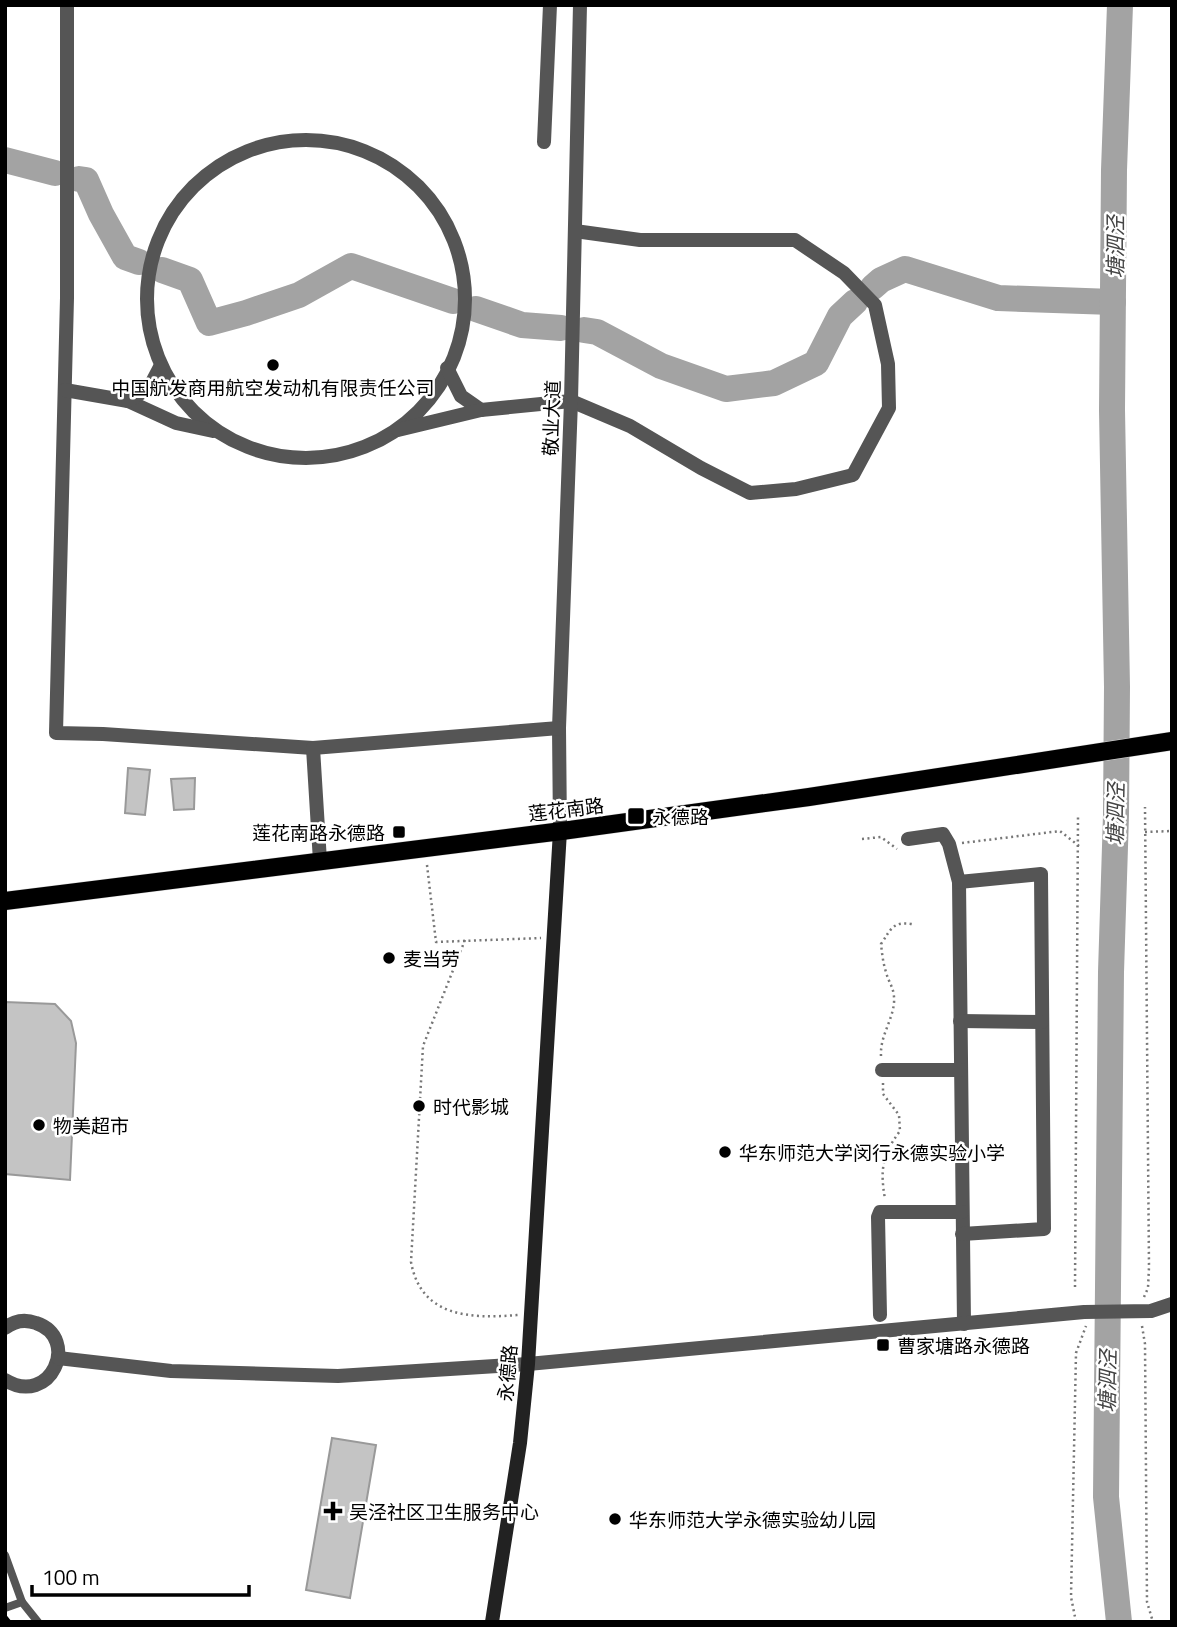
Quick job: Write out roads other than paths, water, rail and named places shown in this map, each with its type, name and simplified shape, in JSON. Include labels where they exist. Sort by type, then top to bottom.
[{"type":"main road","name":"莲花南路","points":[[5,901],[809,797],[1164,742]]},
{"type":"street","points":[[67,5],[65,390],[57,733],[313,748],[559,728]]},
{"type":"street","points":[[544,142],[550,5]]},
{"type":"street","name":"敬业大道","points":[[560,831],[559,728],[571,401],[580,5]]},
{"type":"street","points":[[397,430],[433,395],[456,351],[465,301],[458,252],[436,206],[402,171],[358,147],[308,138],[259,145],[214,168],[174,207],[151,258],[146,313],[160,367],[192,412],[237,444],[291,458],[346,453],[397,430],[481,410],[571,401],[630,426],[750,494],[796,489],[853,475],[889,408],[888,365],[875,305],[844,273],[795,240],[640,240],[575,231]]},
{"type":"street","points":[[128,401],[149,388],[160,367]]},
{"type":"street","points":[[447,368],[461,396],[481,410]]},
{"type":"street","points":[[65,390],[128,401],[176,423],[222,433]]},
{"type":"street","points":[[313,748],[320,861]]},
{"type":"street","name":"永德路","points":[[492,1622],[520,1443],[528,1364],[560,831]]},
{"type":"street","points":[[904,845],[943,834],[949,844],[959,881],[964,1324]]},
{"type":"street","points":[[959,881],[1041,874],[1044,1229],[962,1234]]},
{"type":"street","points":[[960,1021],[1042,1022]]},
{"type":"street","points":[[882,1070],[961,1070]]},
{"type":"street","points":[[880,1315],[877,1217],[880,1212],[962,1212]]},
{"type":"street","points":[[58,1358],[170,1370],[338,1376],[528,1364],[1145,1310],[1172,1304]]},
{"type":"street","points":[[5,1328],[18,1321],[39,1324],[54,1338],[58,1358],[55,1369],[39,1384],[17,1386],[5,1380]]},
{"type":"lane","points":[[5,1555],[22,1602],[38,1622]]},
{"type":"lane","points":[[5,1608],[22,1602]]},
{"type":"waterway","name":"塘泗泾","points":[[1119,1622],[1106,1497],[1111,972],[1117,687],[1112,410],[1114,170],[1120,5]]},
{"type":"waterway","points":[[5,160],[55,173]]},
{"type":"waterway","points":[[79,179],[86,180],[125,257],[139,262]]},
{"type":"waterway","points":[[162,270],[190,280],[209,323],[299,295],[351,266],[453,301]]},
{"type":"waterway","points":[[873,287],[881,280],[905,269],[998,298],[1113,302]]},
{"type":"waterway","points":[[584,330],[597,332],[661,366],[726,389],[774,383],[816,363],[840,316],[855,302]]},
{"type":"waterway","points":[[476,309],[522,325],[561,328]]},
{"type":"railway","points":[[5,1617],[9,1622]]},
{"type":"place","name":"中国航发商用航空发动机有限责任公司","points":[[273,365]]},
{"type":"place","name":"永德路","points":[[636,816]]},
{"type":"place","name":"莲花南路永德路","points":[[399,832]]},
{"type":"place","name":"麦当劳","points":[[389,958]]},
{"type":"place","name":"时代影城","points":[[419,1106]]},
{"type":"place","name":"物美超市","points":[[39,1125]]},
{"type":"place","name":"华东师范大学闵行永德实验小学","points":[[725,1152]]},
{"type":"place","name":"曹家塘路永德路","points":[[883,1345]]},
{"type":"place","name":"吴泾社区卫生服务中心","points":[[333,1511]]},
{"type":"place","name":"华东师范大学永德实验幼儿园","points":[[615,1519]]}]
